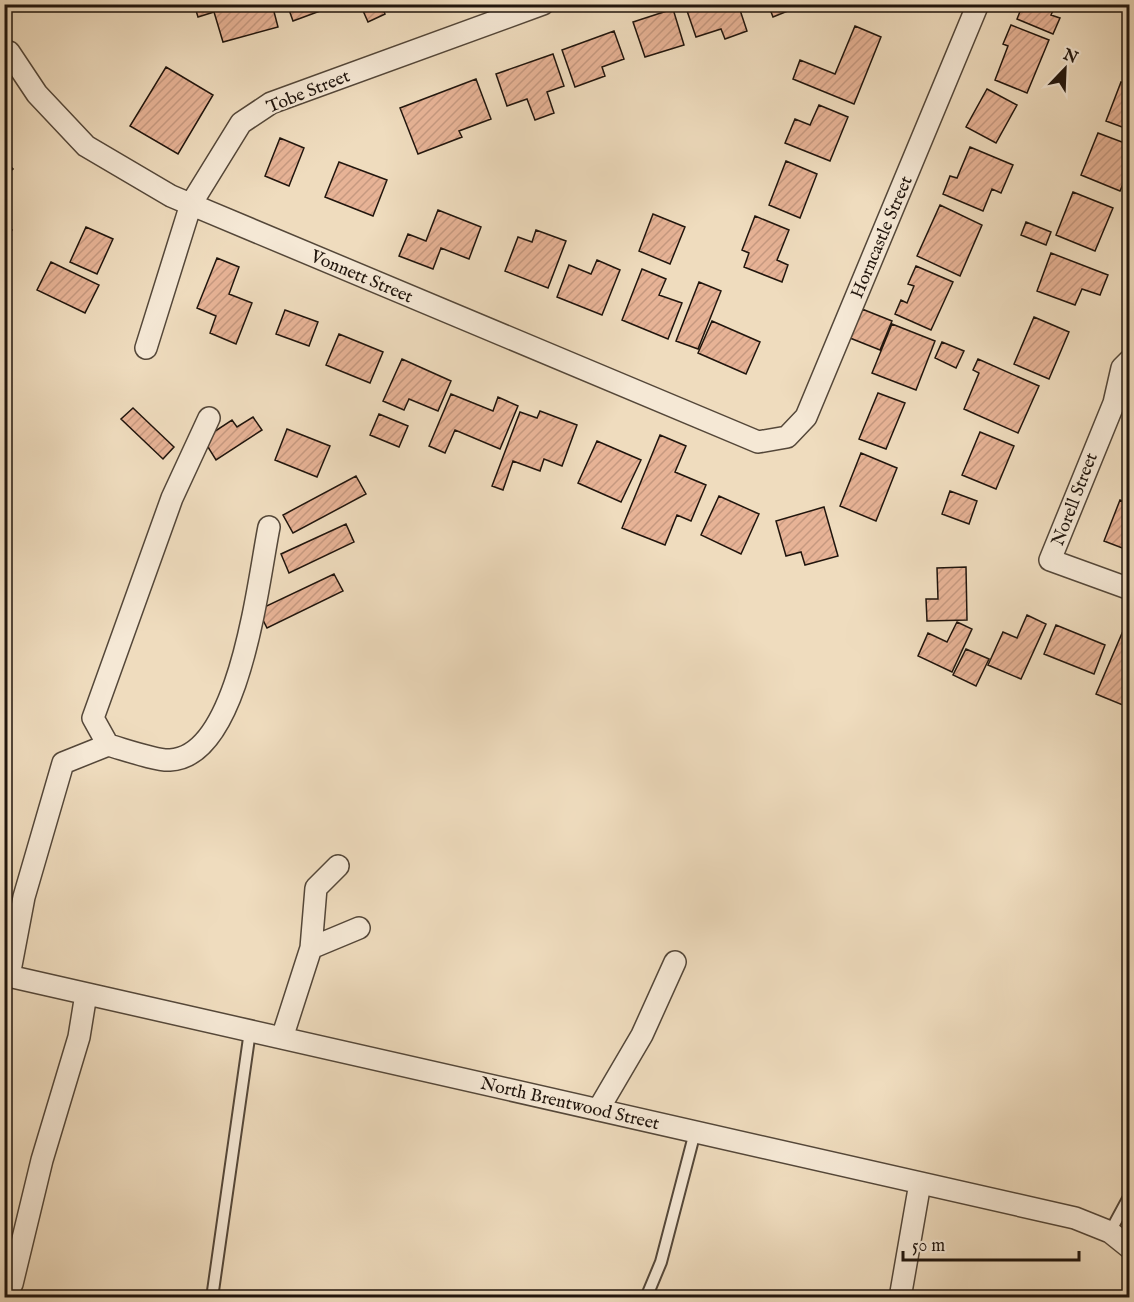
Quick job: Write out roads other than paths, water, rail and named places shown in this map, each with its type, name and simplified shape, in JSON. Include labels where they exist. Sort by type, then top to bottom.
[{"type":"street","name":"Tobe Street","points":[[146,348],[191,204],[241,123],[271,103],[543,4]]},
{"type":"street","name":"Horncastle Street","points":[[758,442],[788,437],[806,417],[978,4]]},
{"type":"street","name":"Vonnett Street","points":[[9,52],[37,94],[86,147],[119,168],[191,204],[758,442]]},
{"type":"street","name":"Norell Street","points":[[1130,360],[1122,369],[1114,403],[1050,560],[1130,588]]},
{"type":"street","points":[[108,745],[93,718],[172,498],[209,418]]},
{"type":"street","points":[[7,976],[24,897],[63,763],[108,745],[171,760],[199,750],[222,719],[237,684],[269,527]]},
{"type":"street","points":[[282,1038],[311,948],[316,888],[338,866]]},
{"type":"street","points":[[311,948],[359,928]]},
{"type":"street","points":[[598,1110],[642,1035],[675,962]]},
{"type":"street","name":"North Brentwood Street","points":[[7,976],[1075,1218],[1110,1232],[1130,1248]]},
{"type":"street","points":[[12,1284],[42,1160],[79,1037],[86,994]]},
{"type":"street","points":[[900,1298],[920,1183]]},
{"type":"lane","points":[[212,1298],[250,1031]]},
{"type":"lane","points":[[646,1298],[661,1262],[695,1132]]},
{"type":"lane","points":[[1110,1232],[1130,1195]]}]
